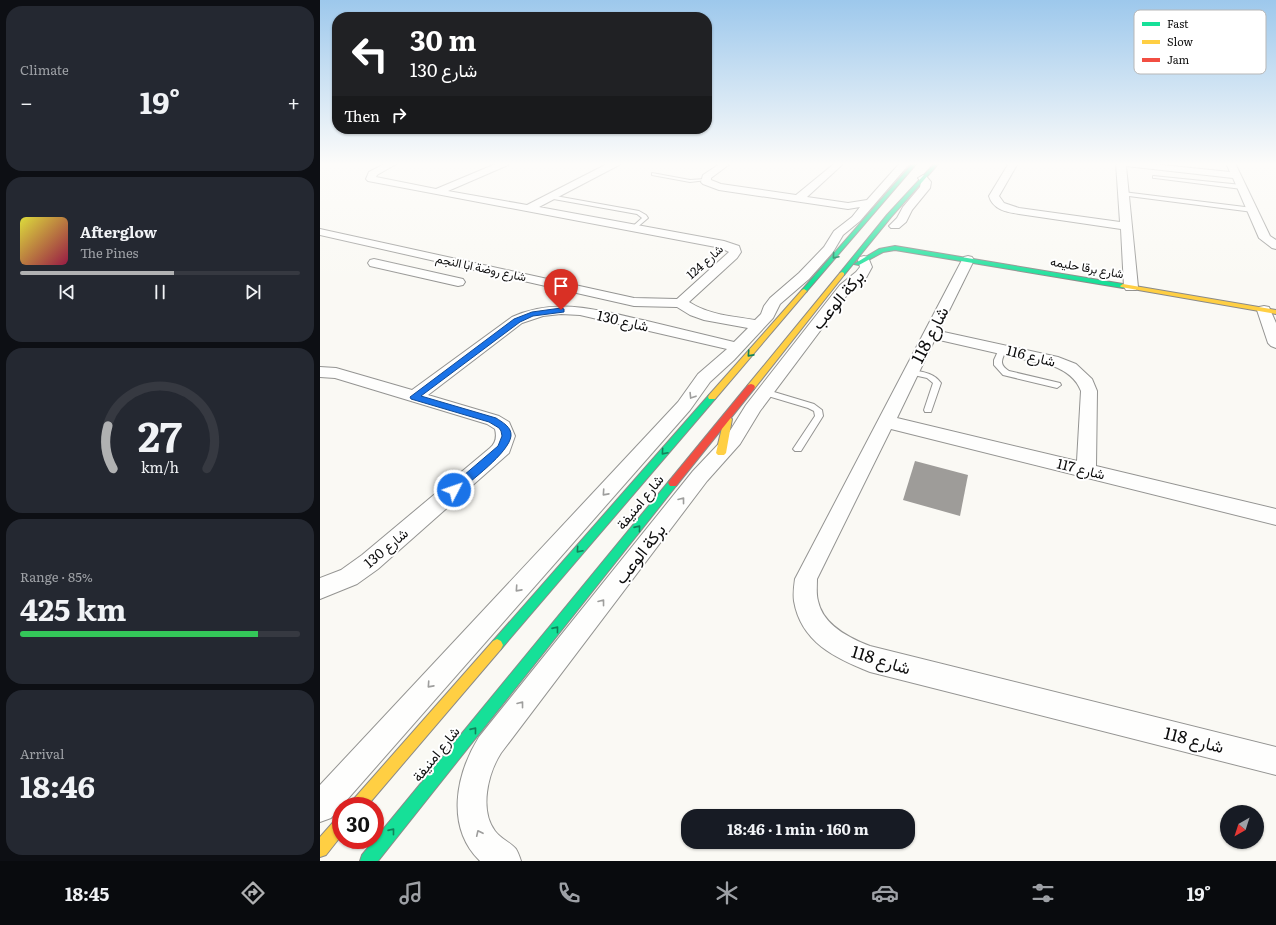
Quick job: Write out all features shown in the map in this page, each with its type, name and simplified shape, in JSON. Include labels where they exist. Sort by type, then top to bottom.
[{"type":"street","name":"شارع 124","points":[[497,203],[724,245],[734,249],[735,252],[733,255],[680,303]]},
{"type":"street","points":[[528,209],[539,203]]},
{"type":"street","points":[[817,203],[861,213]]},
{"type":"street","points":[[763,320],[775,301],[804,276],[829,249],[838,232],[861,213],[870,203]]},
{"type":"street","name":"شارع امنيفة","points":[[365,797],[803,293],[861,213],[872,203]]},
{"type":"street","name":"شارع امنيفة","points":[[368,861],[728,416],[862,260],[889,216],[900,203]]},
{"type":"street","points":[[894,229],[913,203]]},
{"type":"street","points":[[999,203],[1002,206],[1019,211],[1126,226]]},
{"type":"street","points":[[1124,203],[1131,287]]},
{"type":"street","points":[[1250,203],[1265,238],[1276,245]]},
{"type":"street","points":[[889,216],[894,221],[894,229]]},
{"type":"street","name":"شارع روضة ابا النجم","points":[[320,232],[450,265],[634,302],[680,303],[695,312],[709,317],[763,320]]},
{"type":"street","points":[[862,260],[883,241],[894,248]]},
{"type":"street","name":"شارع برقا حليمه","points":[[862,260],[884,249],[894,248],[1270,311]]},
{"type":"street","name":"بركة الوعب","points":[[505,861],[492,852],[482,840],[476,826],[472,810],[477,776],[487,750],[696,481],[738,435],[752,409],[764,392],[845,288],[863,273],[866,267],[862,260]]},
{"type":"street","name":"شارع 118","points":[[968,260],[806,579],[806,600],[813,620],[825,635],[846,650],[870,659],[1276,761]]},
{"type":"street","points":[[374,263],[458,282]]},
{"type":"street","points":[[434,277],[450,265],[736,340]]},
{"type":"street","points":[[320,807],[684,406],[704,378],[716,368],[736,340],[803,293]]},
{"type":"street","name":"شارع 130","points":[[414,397],[517,320],[532,314],[571,310],[588,312],[736,340]]},
{"type":"street","points":[[1270,311],[1276,343]]},
{"type":"street","name":"شارع 116","points":[[930,334],[1058,362],[1070,367],[1080,375],[1086,383],[1089,391],[1086,471]]},
{"type":"street","points":[[712,396],[716,368]]},
{"type":"street","name":"شارع 130","points":[[320,372],[336,373],[498,423],[505,431],[505,442],[496,453],[370,562],[349,578],[320,589]]},
{"type":"street","points":[[721,453],[728,416]]},
{"type":"street","name":"شارع 117","points":[[887,422],[1276,517]]},
{"type":"street","points":[[320,848],[332,834]]},
{"type":"lane","points":[[584,203],[638,213],[644,216],[645,218],[634,228]]},
{"type":"lane","points":[[1198,203],[1253,210]]},
{"type":"lane","points":[[1003,349],[997,362],[997,366],[1000,370],[1006,373],[1057,385]]},
{"type":"lane","points":[[912,372],[936,380],[937,383],[928,410]]},
{"type":"lane","points":[[764,392],[811,406],[818,410],[819,416],[798,449]]},
{"type":"building","points":[[915,461],[968,475],[960,516],[903,500]]},
{"type":"traffic: fast","points":[[804,291],[880,203]]},
{"type":"traffic: fast","points":[[842,274],[901,203]]},
{"type":"traffic: fast","points":[[857,264],[881,250],[895,248],[1123,286]]},
{"type":"traffic: fast","points":[[497,645],[712,397]]},
{"type":"traffic: fast","points":[[368,861],[673,483]]},
{"type":"traffic: slow","points":[[751,387],[842,274]]},
{"type":"traffic: slow","points":[[1123,286],[1276,312]]},
{"type":"traffic: slow","points":[[712,397],[804,291]]},
{"type":"traffic: slow","points":[[721,453],[728,419]]},
{"type":"traffic: slow","points":[[365,797],[497,645]]},
{"type":"traffic: slow","points":[[320,849],[332,835]]},
{"type":"traffic: jam","points":[[673,483],[751,387]]},
{"type":"route","points":[[454,490],[502,448],[506,436],[503,426],[492,420],[414,397],[517,320],[532,314],[561,310]]}]
